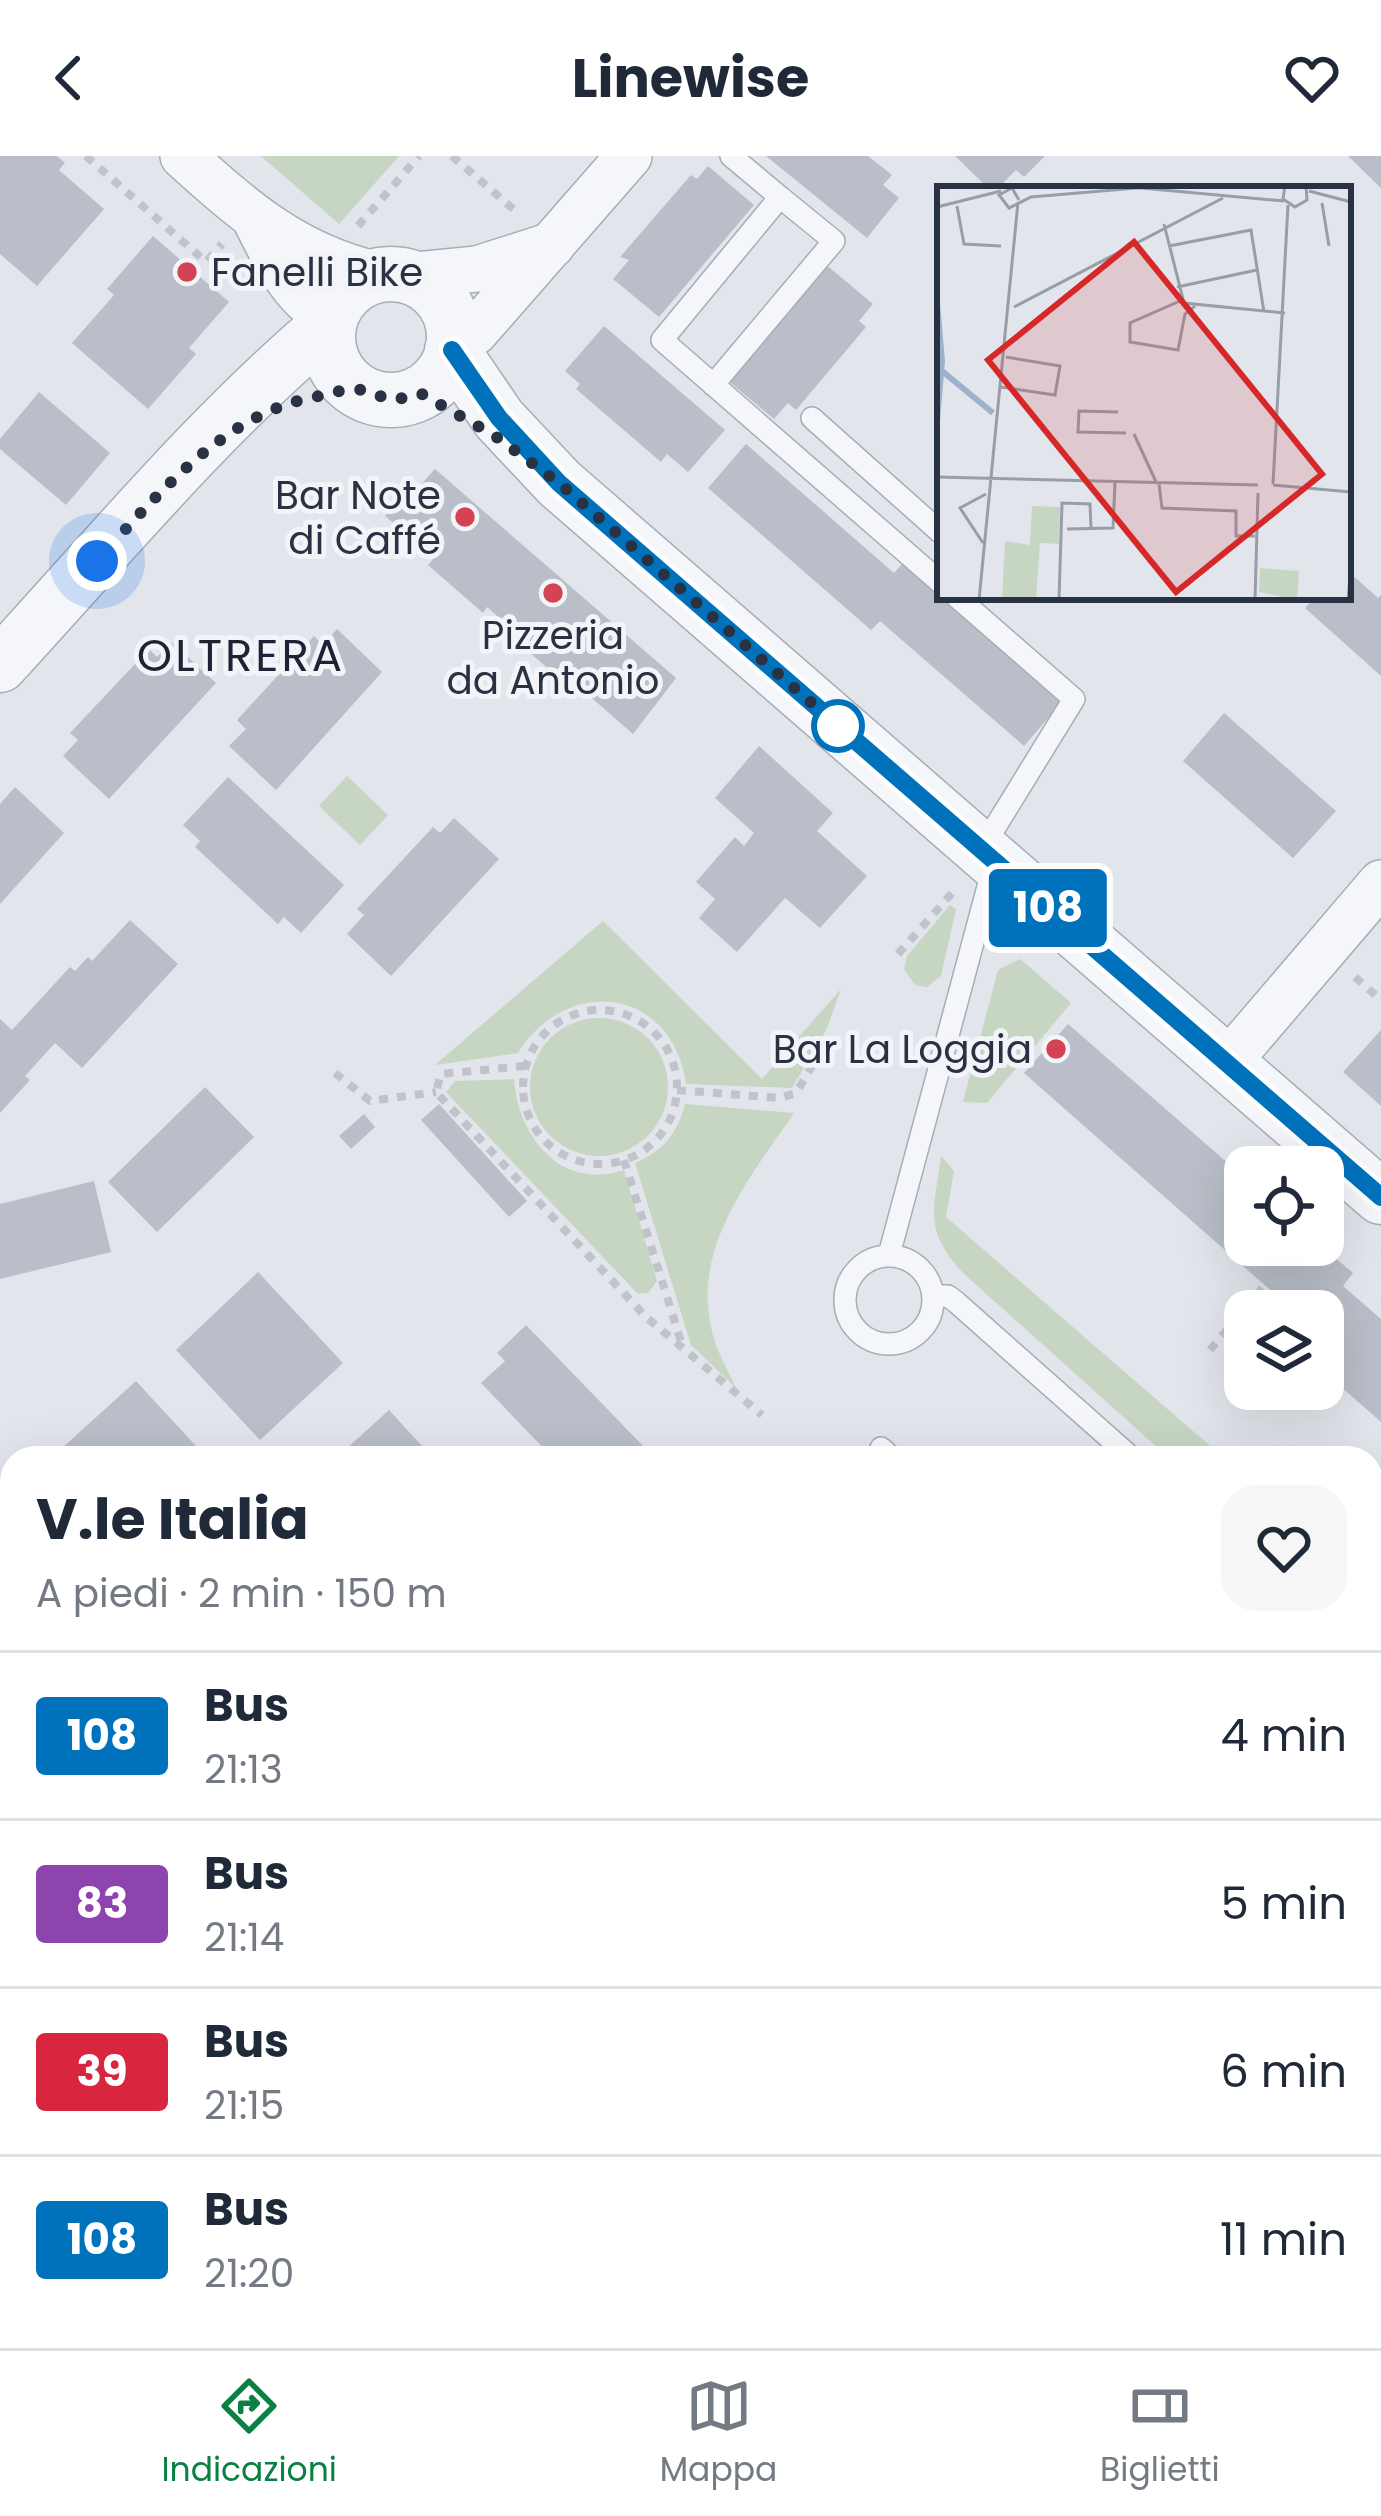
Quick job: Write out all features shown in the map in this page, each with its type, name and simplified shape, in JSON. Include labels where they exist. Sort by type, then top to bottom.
[{"type":"street","points":[[183,156],[252,218],[325,259],[477,269],[554,244]]},
{"type":"street","points":[[453,347],[476,332],[629,156]]},
{"type":"street","points":[[252,218],[303,298],[330,320]]},
{"type":"street","points":[[0,665],[238,404],[330,320],[347,291],[378,261]]},
{"type":"street","points":[[182,469],[271,412],[306,398],[357,389],[390,400],[420,393],[439,378],[453,347],[452,322],[444,304],[430,288],[378,261]]},
{"type":"street","points":[[330,320],[328,343],[333,361],[357,389]]},
{"type":"street","points":[[453,347],[499,418],[559,483],[977,867],[1227,1064],[1381,1197]]},
{"type":"street","points":[[420,393],[495,436],[559,483]]},
{"type":"street","points":[[1227,1064],[1381,883]]},
{"type":"lane","points":[[713,385],[834,241],[731,156]]},
{"type":"lane","points":[[780,197],[662,340],[937,579]]},
{"type":"lane","points":[[812,418],[937,529]]},
{"type":"lane","points":[[889,1256],[977,867],[1075,699],[964,600]]},
{"type":"lane","points":[[889,1256],[910,1260],[922,1270],[934,1296],[928,1322],[909,1341],[882,1344],[856,1330],[844,1303],[846,1289],[862,1264],[889,1256]]},
{"type":"lane","points":[[934,1296],[948,1297],[1118,1446]]},
{"type":"path","points":[[86,156],[206,262]]},
{"type":"path","points":[[378,261],[419,156]]},
{"type":"path","points":[[452,156],[554,244]]},
{"type":"path","points":[[898,954],[977,867]]},
{"type":"path","points":[[613,1012],[631,1017],[654,1033],[673,1063],[674,1108],[662,1133],[625,1160],[579,1161],[538,1133],[525,1106],[525,1066],[537,1042],[577,1013],[613,1012]]},
{"type":"path","points":[[677,1090],[780,1098],[796,1093],[825,1045]]},
{"type":"path","points":[[436,1092],[441,1074],[525,1066]]},
{"type":"path","points":[[335,1072],[370,1101],[436,1092]]},
{"type":"path","points":[[436,1092],[684,1353],[762,1414]]},
{"type":"path","points":[[625,1160],[684,1353]]},
{"type":"path","points":[[1210,1350],[1264,1286]]},
{"type":"green space","points":[[261,156],[399,156],[339,224]]},
{"type":"green space","points":[[347,776],[388,815],[360,845],[319,806]]},
{"type":"green space","points":[[950,905],[956,909],[941,976],[927,987],[915,985],[904,969],[907,956]]},
{"type":"green space","points":[[603,921],[762,1079],[841,989],[827,1028],[792,1088],[686,1084],[677,1052],[661,1027],[640,1011],[615,1002],[563,1011],[539,1028],[518,1053],[435,1065]]},
{"type":"green space","points":[[1020,959],[1071,1003],[987,1103],[963,1102],[998,970]]},
{"type":"green space","points":[[599,1018],[625,1023],[648,1038],[663,1061],[668,1087],[663,1113],[648,1136],[625,1151],[599,1156],[573,1151],[550,1136],[535,1113],[530,1087],[535,1061],[550,1038],[573,1023]]},
{"type":"green space","points":[[514,1079],[524,1120],[546,1154],[580,1173],[624,1170],[657,1281],[648,1293],[638,1294],[446,1092],[455,1081]]},
{"type":"green space","points":[[685,1104],[794,1113],[744,1187],[710,1268],[711,1327],[736,1388],[691,1345],[635,1163],[668,1140]]},
{"type":"green space","points":[[941,1156],[954,1171],[946,1217],[1210,1446],[1156,1446],[963,1273],[942,1244],[934,1206]]},
{"type":"building","points":[[0,156],[57,156],[65,163],[59,170],[104,209],[37,286],[0,254]]},
{"type":"building","points":[[766,156],[868,156],[892,175],[883,185],[899,198],[867,238]]},
{"type":"building","points":[[955,156],[1045,156],[1024,177],[1016,170],[1000,186],[986,186]]},
{"type":"building","points":[[1348,156],[1381,156],[1381,188]]},
{"type":"building","points":[[708,166],[754,205],[659,317],[613,279],[629,260],[620,257],[691,175],[697,179]]},
{"type":"building","points":[[153,236],[229,302],[189,348],[196,354],[148,409],[72,343],[114,295],[107,289]]},
{"type":"building","points":[[824,263],[873,304],[859,321],[866,327],[796,410],[788,403],[774,419],[726,379]]},
{"type":"building","points":[[604,326],[725,430],[688,472],[667,454],[661,462],[576,389],[580,384],[565,371]]},
{"type":"building","points":[[39,392],[110,453],[66,505],[0,449],[0,439]]},
{"type":"building","points":[[746,444],[894,573],[903,563],[937,593],[937,600],[945,600],[1062,702],[1024,746],[880,621],[871,630],[708,488]]},
{"type":"building","points":[[435,469],[676,678],[633,734],[529,652],[533,647],[487,607],[483,613],[428,565],[434,558],[385,516],[411,484],[417,489]]},
{"type":"building","points":[[1351,574],[1378,598],[1381,595],[1381,676],[1305,608],[1312,600],[1351,600]]},
{"type":"building","points":[[337,629],[382,672],[276,790],[229,746],[246,729],[237,720],[314,636],[323,645]]},
{"type":"building","points":[[171,642],[216,683],[109,799],[63,756],[78,740],[70,733],[149,649],[157,657]]},
{"type":"building","points":[[1224,713],[1336,811],[1293,858],[1183,761]]},
{"type":"building","points":[[759,746],[833,813],[817,831],[867,876],[820,928],[785,898],[737,952],[699,918],[715,899],[696,882],[735,837],[744,846],[754,833],[715,798]]},
{"type":"building","points":[[228,777],[344,885],[301,933],[284,917],[278,924],[195,847],[200,841],[183,825]]},
{"type":"building","points":[[15,787],[64,833],[0,904],[0,804]]},
{"type":"building","points":[[454,818],[499,859],[391,976],[347,934],[364,915],[357,909],[433,827],[440,833]]},
{"type":"building","points":[[130,920],[178,964],[82,1068],[55,1043],[0,1113],[0,1019],[12,1030],[70,967],[75,971],[88,957],[92,961]]},
{"type":"building","points":[[1068,1024],[1224,1160],[1224,1249],[1024,1073]]},
{"type":"building","points":[[1381,1030],[1381,1106],[1343,1072]]},
{"type":"building","points":[[205,1087],[254,1137],[157,1232],[108,1182]]},
{"type":"building","points":[[439,1104],[527,1201],[509,1217],[421,1120]]},
{"type":"building","points":[[364,1114],[375,1127],[351,1149],[339,1136]]},
{"type":"building","points":[[94,1181],[111,1252],[0,1279],[0,1204]]},
{"type":"building","points":[[1344,1265],[1353,1273],[1343,1286],[1381,1319],[1381,1422],[1344,1389],[1344,1290],[1270,1290],[1243,1266]]},
{"type":"building","points":[[258,1272],[343,1363],[260,1440],[176,1350]]},
{"type":"building","points":[[526,1325],[643,1446],[541,1446],[481,1383],[505,1361],[497,1353]]},
{"type":"building","points":[[136,1381],[196,1446],[64,1446]]},
{"type":"building","points":[[389,1410],[422,1446],[349,1446]]},
{"type":"bus line","name":"108","points":[[452,350],[499,418],[559,483],[1381,1197]]},
{"type":"place","name":"Fanelli Bike","points":[[187,272]]},
{"type":"place","name":"Bar Note di Caffé","points":[[465,517]]},
{"type":"place","name":"Pizzeria da Antonio","points":[[553,593]]},
{"type":"place","name":"Bar La Loggia","points":[[1056,1049]]},
{"type":"district","name":"OLTRERA","points":[[241,655]]},
{"type":"route","points":[[97,561],[182,469],[271,412],[306,398],[357,389],[390,400],[420,393],[495,436],[559,483],[838,726]]}]
